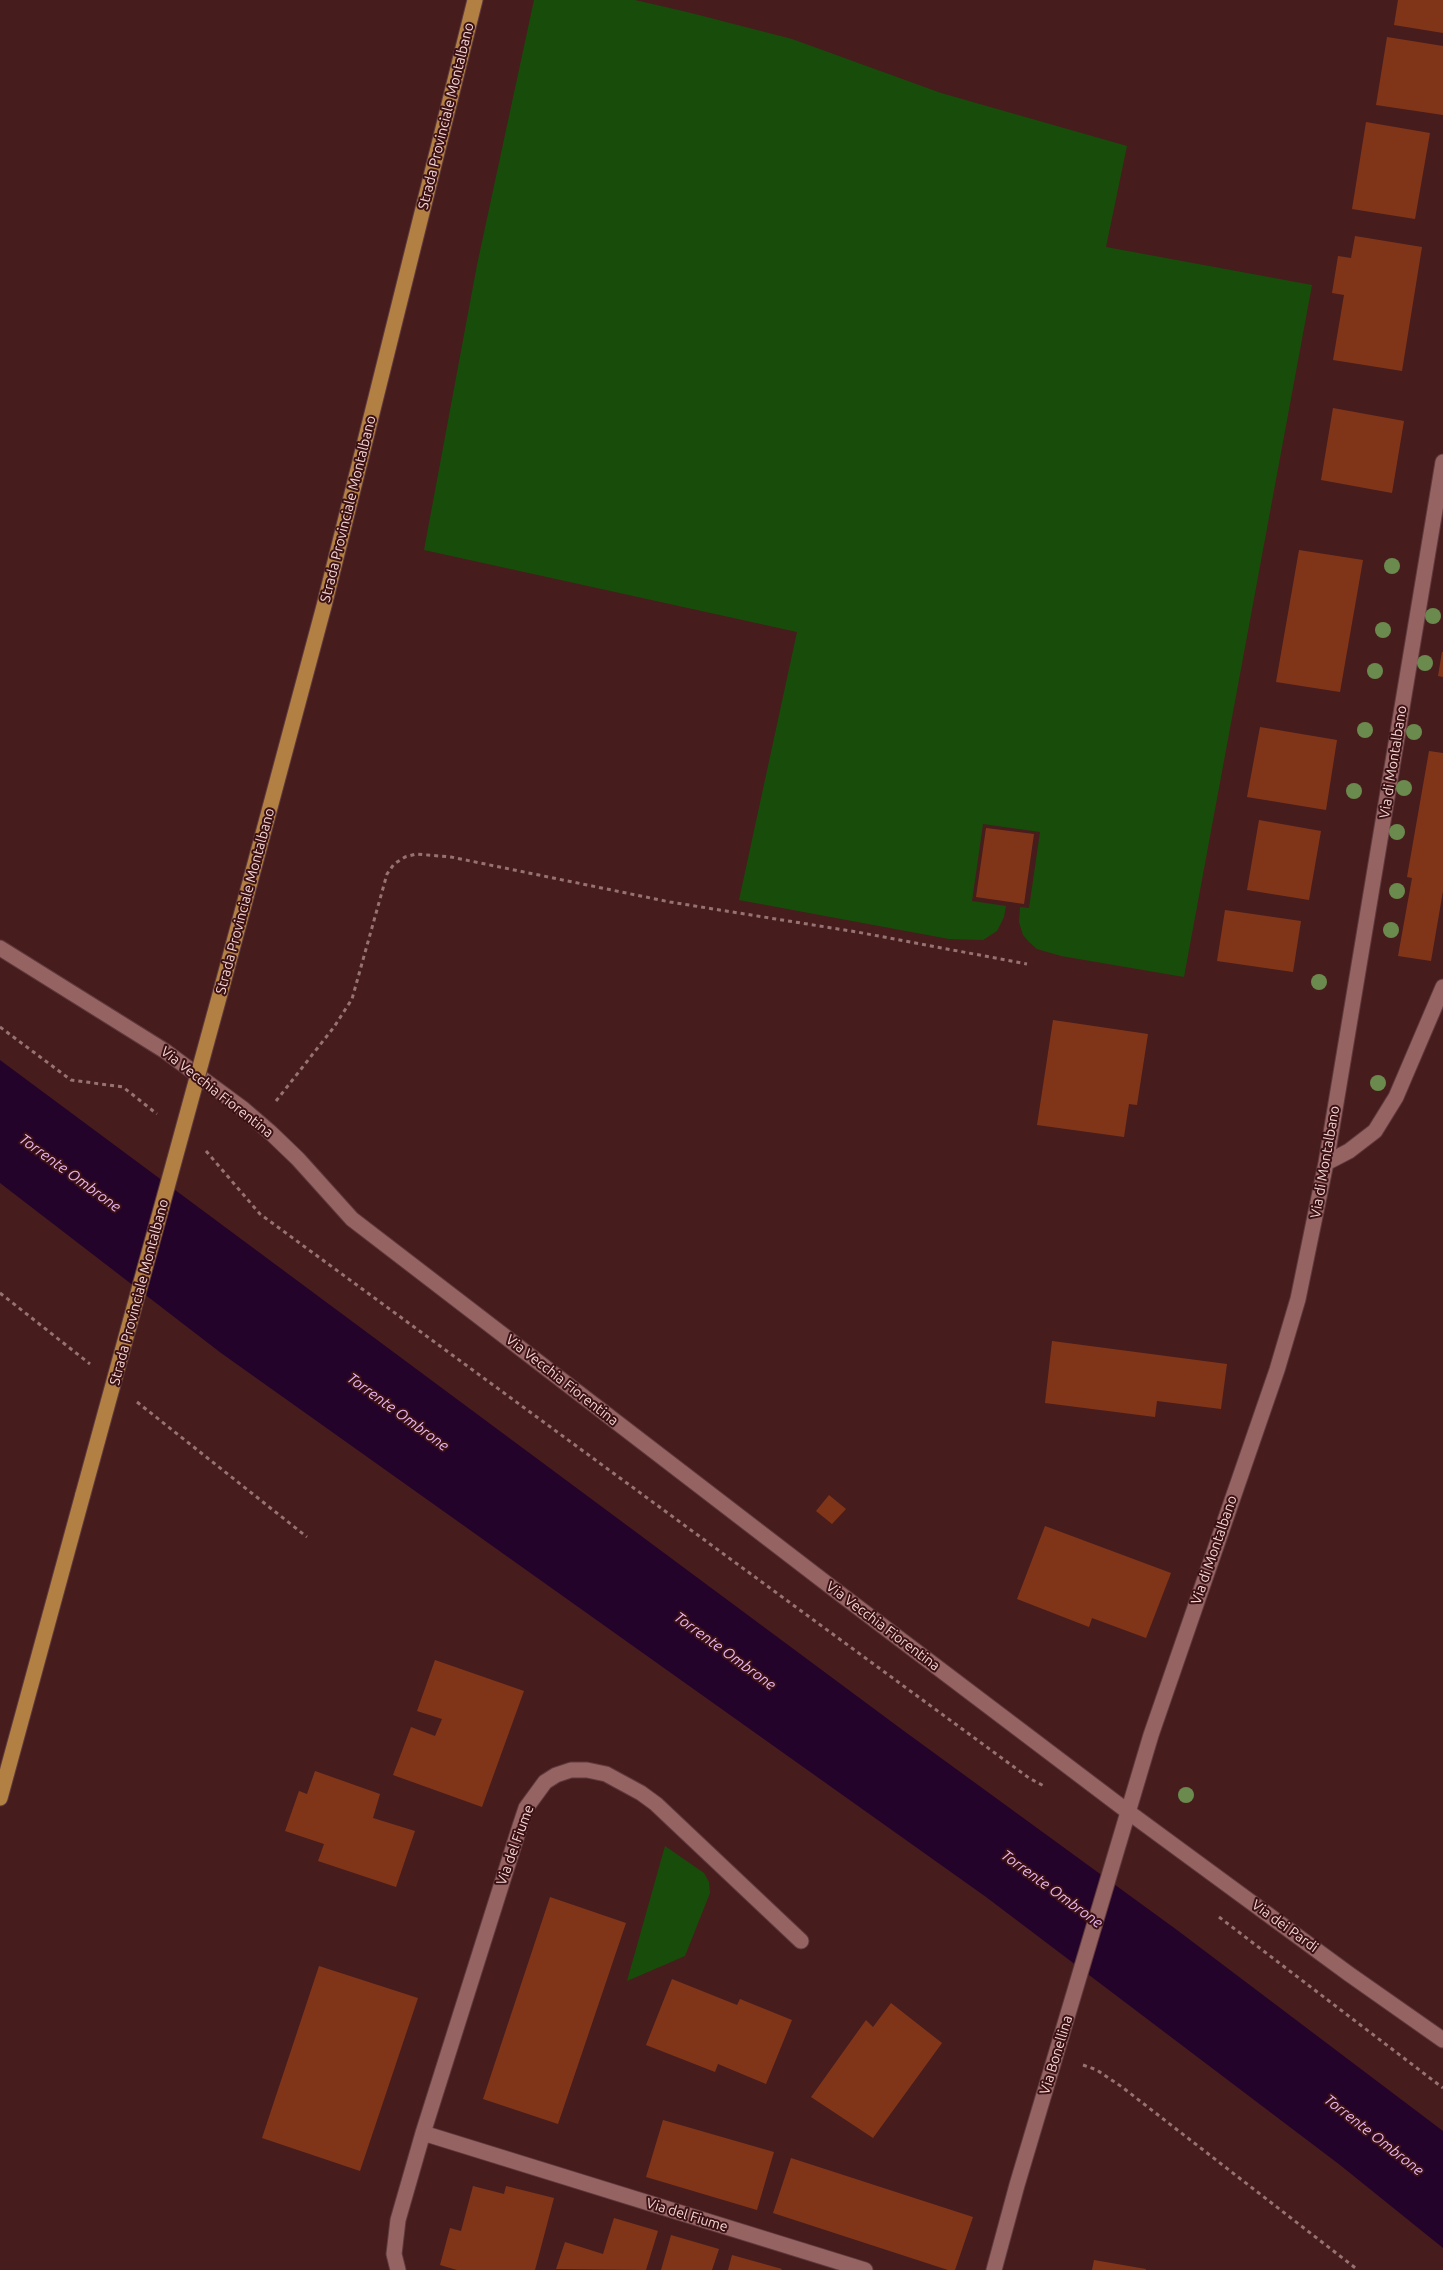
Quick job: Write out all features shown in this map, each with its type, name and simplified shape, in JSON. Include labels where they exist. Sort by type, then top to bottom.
[{"type":"main road","name":"Strada Provinciale Montalbano","points":[[0,1798],[223,984],[324,606],[475,0]]},
{"type":"street","name":"Via di Montalbano","points":[[1119,1840],[1166,1687],[1277,1370],[1298,1299],[1326,1163],[1443,462]]},
{"type":"street","name":"Via Vecchia Fiorentina","points":[[0,948],[165,1051],[260,1123],[298,1160],[352,1220],[1127,1811]]},
{"type":"street","points":[[1326,1163],[1349,1152],[1375,1131],[1396,1097],[1443,987]]},
{"type":"street","name":"Via del Fiume","points":[[398,2270],[394,2254],[398,2220],[423,2133],[526,1808],[545,1782],[556,1775],[571,1770],[587,1770],[606,1774],[641,1792],[801,1941]]},
{"type":"street","name":"Via dei Pardi","points":[[1127,1811],[1349,1974],[1443,2040]]},
{"type":"street","name":"Via Bonellina","points":[[994,2270],[1119,1840]]},
{"type":"street","name":"Via del Fiume","points":[[423,2133],[864,2270]]},
{"type":"path","points":[[260,1123],[344,1014],[352,999],[357,983],[387,874],[394,864],[405,857],[416,854],[451,856],[670,902],[849,930],[1027,964]]},
{"type":"path","points":[[0,1027],[71,1080],[123,1087],[161,1117]]},
{"type":"path","points":[[199,1146],[207,1152],[260,1214],[1029,1778],[1045,1787]]},
{"type":"path","points":[[0,1293],[92,1366]]},
{"type":"path","points":[[131,1397],[307,1537]]},
{"type":"path","points":[[1216,1914],[1443,2088]]},
{"type":"path","points":[[1056,2058],[1097,2070],[1113,2081],[1358,2270]]},
{"type":"green space","points":[[534,0],[635,0],[687,12],[792,39],[941,93],[1127,146],[1106,247],[1312,285],[1184,977],[1061,956],[1037,949],[1029,942],[1023,935],[1019,922],[1020,907],[1029,908],[1040,832],[983,824],[972,901],[1006,906],[1004,917],[997,931],[983,940],[949,939],[739,900],[797,632],[424,550],[477,265]]},
{"type":"green space","points":[[665,1846],[704,1873],[709,1882],[710,1893],[685,1956],[627,1981]]},
{"type":"water","name":"Torrente Ombrone","points":[[0,1060],[904,1731],[1177,1930],[1443,2131],[1443,2248],[1340,2165],[986,1897],[221,1353],[0,1183]]},
{"type":"building","points":[[1398,0],[1443,0],[1443,33],[1394,25]]},
{"type":"building","points":[[1387,37],[1443,46],[1443,115],[1376,105]]},
{"type":"building","points":[[1366,122],[1430,133],[1415,219],[1352,209]]},
{"type":"building","points":[[1355,236],[1422,247],[1402,371],[1333,360],[1344,295],[1332,293],[1338,256],[1351,258]]},
{"type":"building","points":[[1333,408],[1404,421],[1392,493],[1321,480]]},
{"type":"building","points":[[1299,550],[1363,560],[1340,692],[1276,682]]},
{"type":"building","points":[[1443,652],[1443,677],[1438,676]]},
{"type":"building","points":[[1260,727],[1337,740],[1326,810],[1247,797]]},
{"type":"building","points":[[1429,751],[1443,753],[1443,891],[1431,961],[1398,956],[1412,878],[1407,877]]},
{"type":"building","points":[[1259,820],[1321,831],[1309,900],[1247,890]]},
{"type":"building","points":[[986,828],[1034,834],[1024,904],[976,897]]},
{"type":"building","points":[[1225,910],[1301,921],[1293,972],[1217,961]]},
{"type":"building","points":[[1053,1020],[1148,1034],[1137,1105],[1129,1104],[1124,1137],[1037,1125]]},
{"type":"building","points":[[1052,1341],[1227,1364],[1221,1409],[1157,1401],[1155,1417],[1045,1403]]},
{"type":"building","points":[[829,1495],[846,1509],[832,1524],[816,1511]]},
{"type":"building","points":[[1045,1526],[1171,1573],[1146,1638],[1092,1618],[1089,1627],[1017,1599]]},
{"type":"building","points":[[435,1660],[524,1691],[482,1807],[393,1775],[411,1727],[435,1736],[442,1719],[417,1711]]},
{"type":"building","points":[[315,1771],[380,1794],[373,1818],[415,1831],[396,1887],[318,1861],[324,1844],[285,1831],[299,1791],[307,1794]]},
{"type":"building","points":[[550,1897],[626,1923],[558,2124],[483,2099]]},
{"type":"building","points":[[319,1966],[418,1998],[360,2171],[262,2138]]},
{"type":"building","points":[[672,1979],[737,2005],[740,1999],[792,2020],[766,2084],[718,2064],[715,2072],[646,2045]]},
{"type":"building","points":[[891,2003],[942,2043],[873,2138],[811,2097],[866,2020],[873,2027]]},
{"type":"building","points":[[663,2120],[774,2152],[757,2210],[646,2177]]},
{"type":"building","points":[[791,2158],[973,2217],[955,2270],[948,2270],[773,2213]]},
{"type":"building","points":[[473,2186],[504,2194],[506,2186],[554,2198],[535,2270],[457,2270],[440,2265],[450,2228],[461,2231]]},
{"type":"building","points":[[614,2218],[658,2231],[646,2270],[556,2269],[565,2242],[603,2254]]},
{"type":"building","points":[[671,2235],[719,2249],[712,2270],[661,2270]]},
{"type":"building","points":[[732,2255],[782,2269],[728,2270]]},
{"type":"building","points":[[1094,2260],[1146,2269],[1146,2270],[1092,2270]]}]
